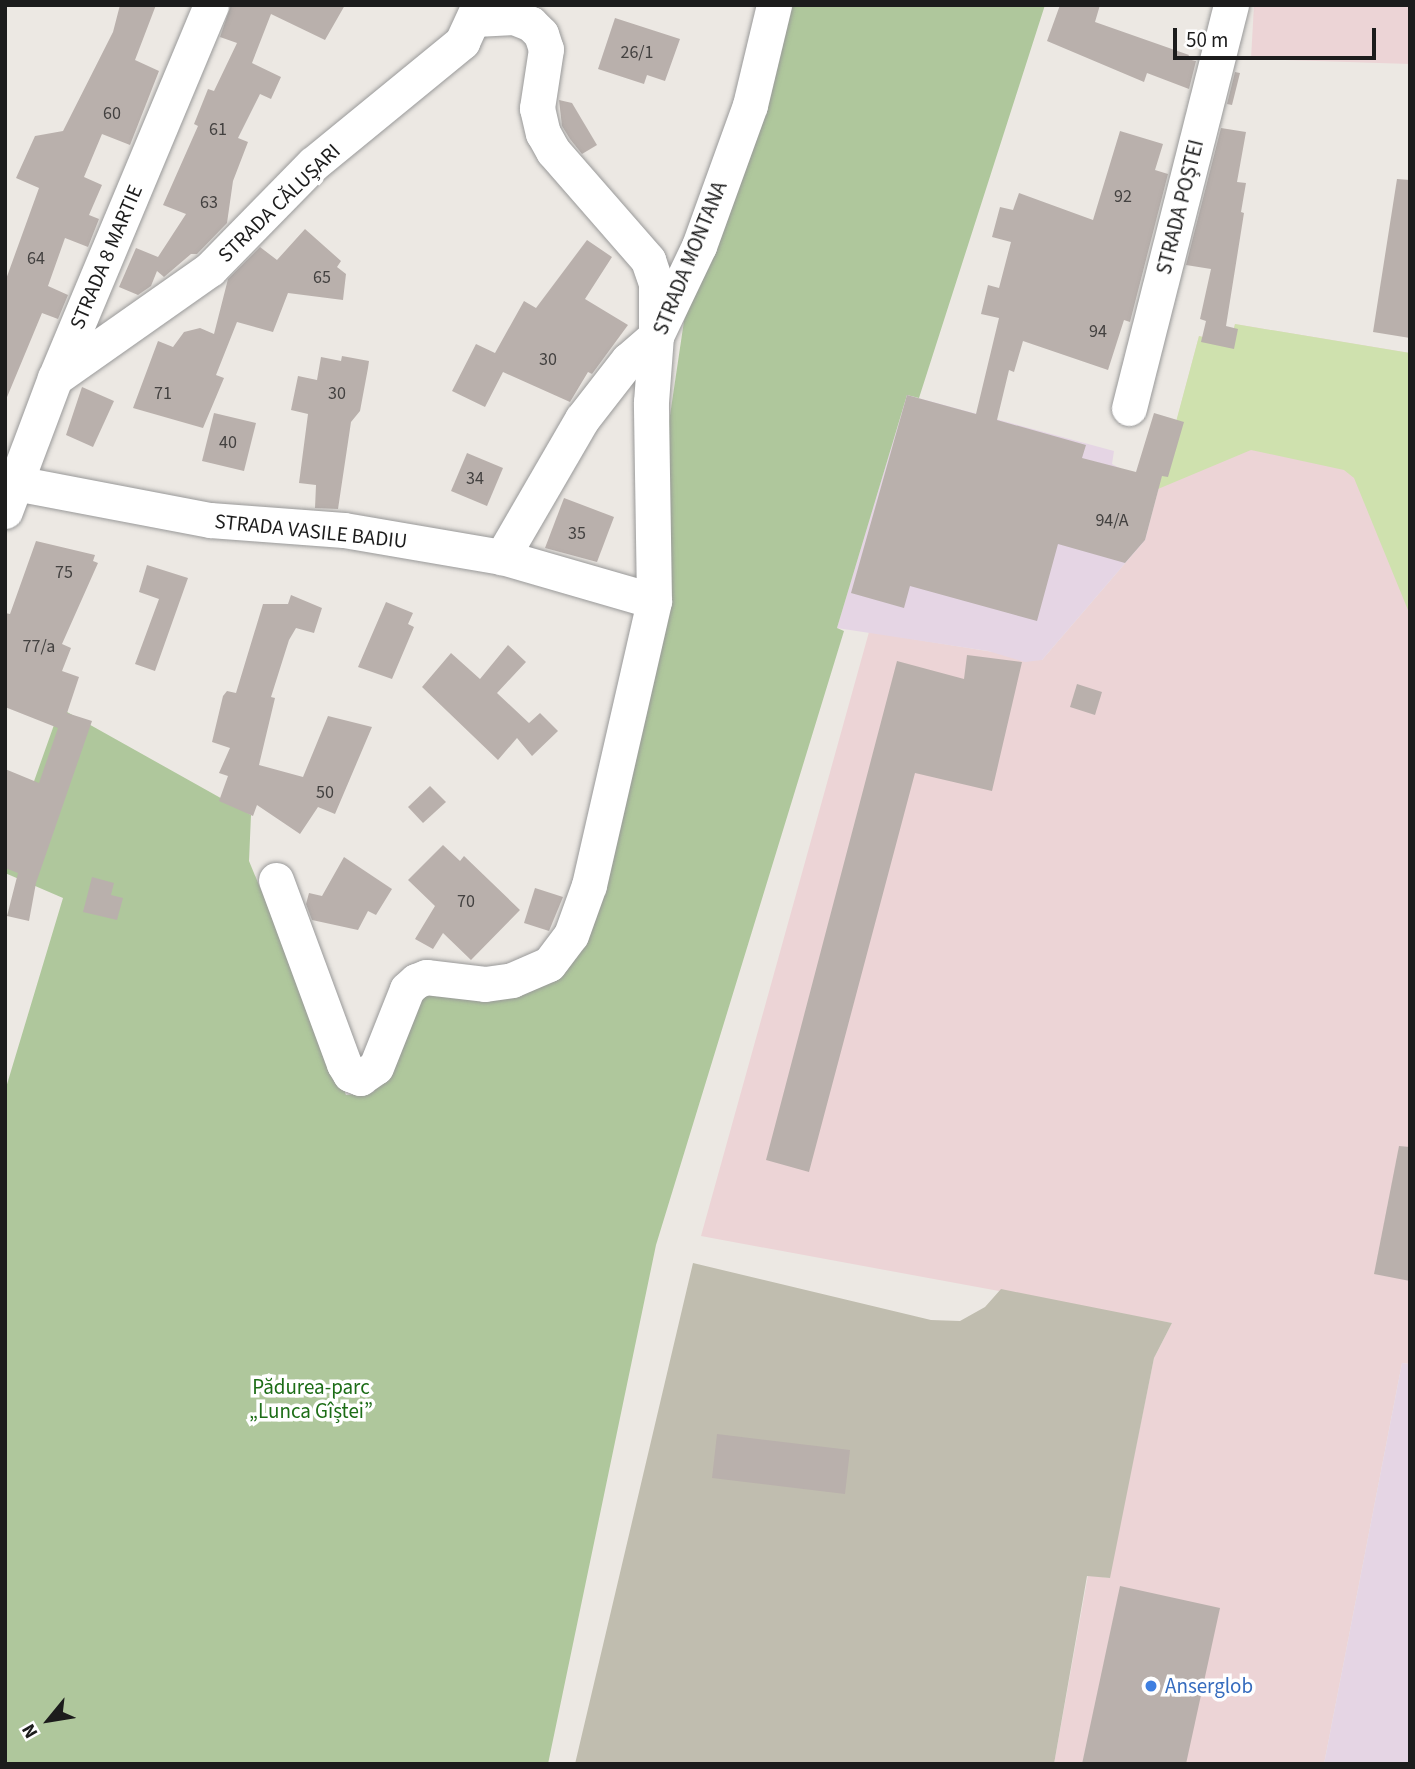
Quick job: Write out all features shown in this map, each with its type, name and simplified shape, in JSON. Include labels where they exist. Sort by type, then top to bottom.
[{"type":"street","name":"STRADA 8 MARTIE","points":[[9,492],[211,5]]},
{"type":"street","name":"STRADA MONTANA","points":[[276,880],[344,1064],[350,1074],[360,1078],[376,1067],[407,989],[416,981],[438,977],[485,984],[533,974],[548,964],[571,935],[581,913],[654,601],[651,402],[656,336],[699,246],[746,118],[774,5]]},
{"type":"street","name":"STRADA POȘTEI","points":[[1129,408],[1231,5]]},
{"type":"street","name":"STRADA CĂLUȘARI","points":[[55,378],[210,269],[313,164],[433,70],[462,42],[477,12]]},
{"type":"street","points":[[477,12],[514,17],[531,24],[541,34],[546,49],[537,108],[543,132],[553,151],[648,260],[656,283],[656,336],[628,360],[582,419],[502,557]]},
{"type":"street","name":"STRADA VASILE BADIU","points":[[9,492],[211,520],[344,530],[502,557],[654,601]]},
{"type":"shaded area","points":[[1254,5],[1410,5],[1410,64],[1251,59]]},
{"type":"shaded area","points":[[1235,324],[1410,353],[1410,1364],[1402,1363],[1324,1764],[1054,1764],[1088,1575],[1109,1578],[1154,1358],[1172,1323],[701,1236],[869,632],[1042,660],[1145,540],[1199,336],[1230,344]]},
{"type":"shaded area","points":[[907,395],[1114,451],[1112,464],[1158,489],[1145,540],[1042,660],[1025,662],[988,651],[837,628]]},
{"type":"shaded area","points":[[693,1263],[931,1320],[960,1321],[985,1307],[1001,1289],[1172,1323],[1154,1358],[1110,1578],[1087,1576],[1054,1764],[575,1764]]},
{"type":"shaded area","points":[[1402,1363],[1410,1364],[1410,1764],[1324,1764]]},
{"type":"green space","name":"Pădurea-parc „Lunca Gîștei”","points":[[787,5],[1045,5],[919,398],[907,395],[837,628],[844,631],[656,1245],[548,1764],[5,1764],[5,1091],[63,898],[5,873],[5,863],[60,708],[251,815],[249,861],[346,1095],[374,1092],[413,995],[529,986],[568,970],[652,615],[665,449],[684,321],[777,65]]},
{"type":"green space","points":[[1235,324],[1410,353],[1410,615],[1354,478],[1344,470],[1251,450],[1158,489],[1199,336],[1230,344]]},
{"type":"building","points":[[120,5],[156,5],[135,60],[159,71],[130,145],[102,134],[84,177],[102,185],[89,215],[99,219],[88,247],[65,238],[48,286],[68,295],[58,319],[42,313],[5,402],[5,282],[39,188],[16,178],[35,136],[63,131],[113,32]]},
{"type":"building","points":[[231,5],[345,5],[325,40],[271,14],[252,63],[281,77],[271,99],[260,94],[238,138],[248,142],[233,181],[227,223],[197,254],[191,254],[164,277],[157,271],[151,286],[138,295],[119,287],[136,248],[158,257],[186,214],[163,205],[198,126],[194,124],[208,89],[214,91],[237,43],[220,37]]},
{"type":"building","points":[[1060,5],[1100,5],[1095,22],[1189,55],[1187,59],[1196,61],[1189,89],[1147,73],[1144,82],[1047,41]]},
{"type":"building","points":[[615,18],[680,39],[665,81],[647,75],[644,84],[598,69]]},
{"type":"building","points":[[1235,72],[1240,73],[1232,105],[1227,104]]},
{"type":"building","points":[[559,100],[572,103],[597,145],[582,154],[562,126]]},
{"type":"building","points":[[1221,128],[1246,132],[1237,182],[1246,183],[1241,212],[1244,213],[1226,326],[1238,329],[1234,349],[1201,342],[1206,321],[1200,319],[1211,269],[1186,265]]},
{"type":"building","points":[[1120,131],[1163,144],[1155,170],[1168,174],[1130,322],[1124,320],[1108,370],[1023,341],[1014,372],[1009,370],[997,420],[1086,445],[1082,458],[1136,472],[1154,413],[1184,422],[1168,477],[1162,476],[1145,540],[1125,563],[1058,544],[1037,621],[910,586],[904,608],[851,593],[907,395],[976,414],[999,318],[981,314],[988,285],[999,288],[1011,242],[992,237],[1000,207],[1013,210],[1019,193],[1093,220]]},
{"type":"building","points":[[1397,179],[1410,180],[1410,338],[1373,332]]},
{"type":"building","points":[[305,229],[341,261],[337,267],[346,274],[343,300],[288,293],[273,332],[237,322],[216,375],[224,378],[203,428],[133,408],[158,341],[173,347],[184,332],[200,328],[214,334],[228,279],[260,247],[277,260]]},
{"type":"building","points":[[587,240],[612,257],[585,299],[628,325],[592,374],[588,372],[570,402],[503,372],[485,407],[452,391],[476,344],[495,353],[524,301],[536,308]]},
{"type":"building","points":[[342,356],[369,361],[368,368],[360,411],[351,422],[338,509],[315,508],[316,485],[299,483],[308,414],[291,410],[298,376],[317,380],[321,357],[341,361]]},
{"type":"building","points":[[82,387],[114,401],[93,447],[66,435]]},
{"type":"building","points":[[214,413],[256,423],[244,471],[202,461]]},
{"type":"building","points":[[467,453],[503,468],[487,506],[451,491]]},
{"type":"building","points":[[564,498],[614,517],[597,562],[545,548]]},
{"type":"building","points":[[36,541],[95,555],[93,561],[98,563],[62,644],[71,648],[62,671],[79,677],[67,713],[92,721],[36,883],[29,921],[7,916],[18,873],[5,868],[5,769],[39,783],[58,728],[5,707],[5,613],[10,614]]},
{"type":"building","points":[[147,565],[188,578],[155,671],[135,664],[159,599],[139,592]]},
{"type":"building","points":[[291,595],[322,608],[314,633],[296,628],[289,640],[271,697],[275,698],[259,765],[303,777],[328,716],[372,727],[335,814],[318,807],[300,834],[257,805],[253,816],[219,801],[228,776],[219,773],[230,748],[212,742],[223,696],[227,691],[236,693],[263,604],[288,604]]},
{"type":"building","points":[[386,602],[413,613],[408,624],[414,627],[392,679],[358,667]]},
{"type":"building","points":[[508,645],[526,662],[497,693],[529,723],[540,713],[558,731],[532,756],[517,738],[498,760],[422,687],[451,653],[480,679]]},
{"type":"building","points":[[967,655],[1022,662],[992,791],[915,773],[809,1172],[766,1160],[897,661],[964,679]]},
{"type":"building","points":[[1077,684],[1102,692],[1095,715],[1070,707]]},
{"type":"building","points":[[430,786],[446,802],[423,823],[408,807]]},
{"type":"building","points":[[443,845],[460,861],[464,856],[520,910],[471,960],[443,933],[433,949],[415,939],[435,906],[408,880]]},
{"type":"building","points":[[344,857],[392,889],[376,915],[368,911],[358,930],[312,920],[306,904],[309,893],[322,896]]},
{"type":"building","points":[[92,877],[114,883],[111,895],[123,898],[117,920],[83,912]]},
{"type":"building","points":[[535,888],[563,897],[549,931],[524,923]]},
{"type":"building","points":[[1399,1146],[1410,1147],[1410,1281],[1374,1274]]},
{"type":"building","points":[[717,1434],[850,1450],[845,1494],[712,1478]]},
{"type":"building","name":"Anserglob","points":[[1120,1586],[1220,1608],[1186,1764],[1082,1764]]},
{"type":"place","name":"Anserglob","points":[[1151,1686]]}]
